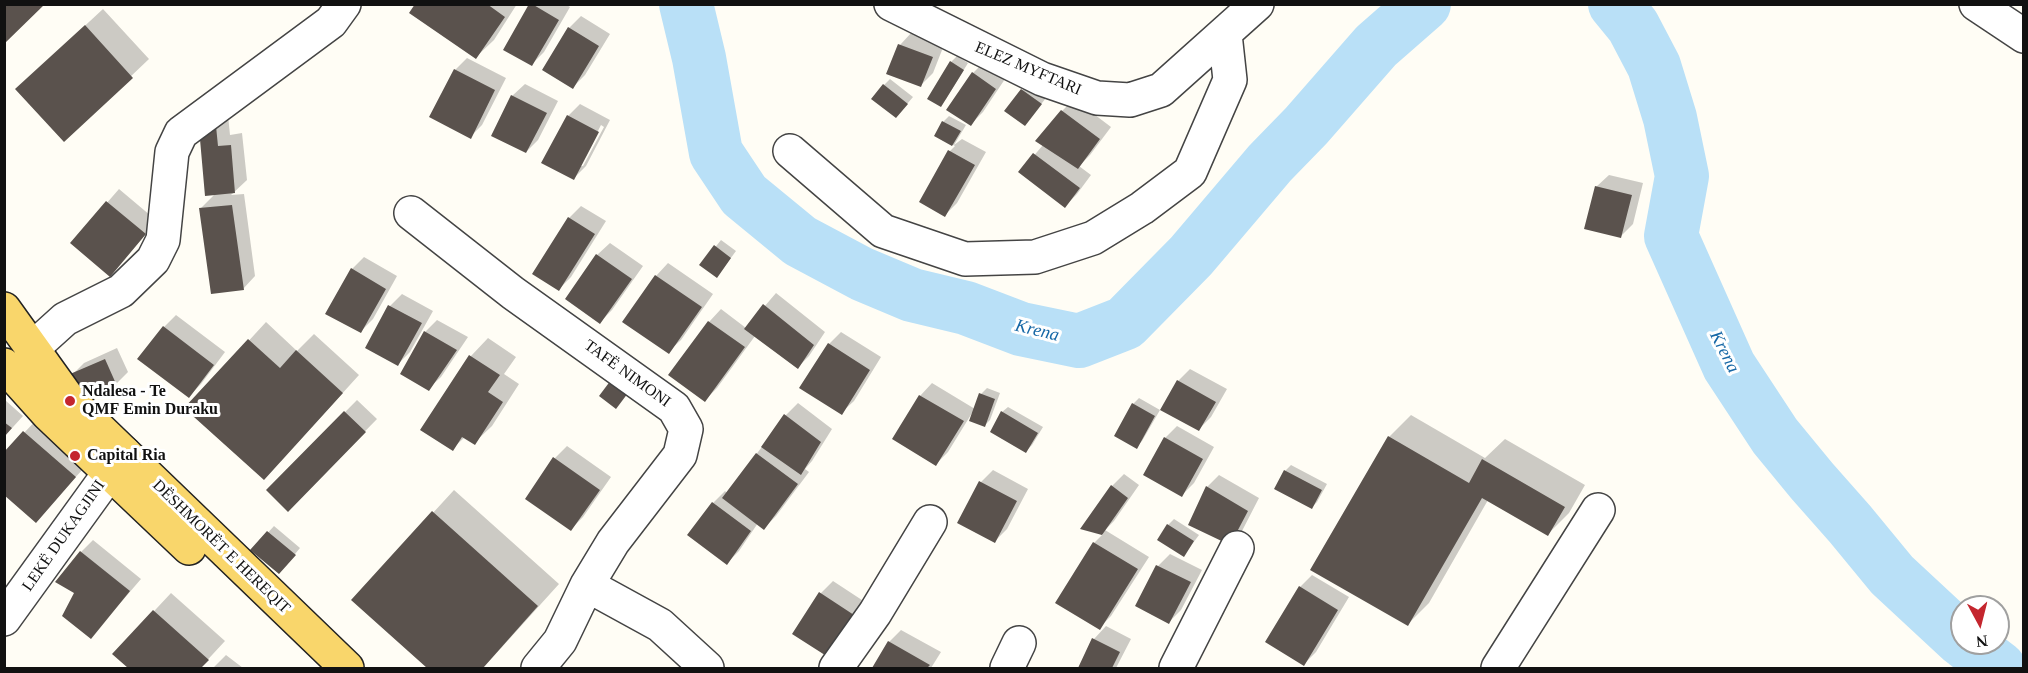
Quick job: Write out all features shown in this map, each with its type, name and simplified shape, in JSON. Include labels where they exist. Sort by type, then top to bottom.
[{"type":"main road","points":[[4,309],[34,347],[59,407]]},
{"type":"main road","points":[[4,365],[59,407]]},
{"type":"main road","name":"DËSHMORËT E HEREQIT","points":[[59,407],[347,669]]},
{"type":"main road","points":[[117,462],[315,669]]},
{"type":"street","points":[[34,347],[65,319],[121,291],[153,260],[163,240],[172,153],[181,133],[332,22],[344,4]]},
{"type":"street","name":"ELEZ MYFTARI","points":[[891,4],[1042,79],[1097,98],[1130,100],[1161,90],[1257,4]]},
{"type":"street","points":[[1976,4],[2024,36]]},
{"type":"street","points":[[790,151],[883,231],[965,259],[1035,257],[1093,238],[1142,208],[1190,172],[1230,81],[1225,34]]},
{"type":"street","name":"TAFË NIMONI","points":[[411,213],[513,292],[674,408],[686,429],[680,455],[613,542],[587,585],[560,640],[538,669]]},
{"type":"street","name":"LEKË DUKAGJINI","points":[[4,619],[117,462]]},
{"type":"street","points":[[1498,669],[1598,510]]},
{"type":"street","points":[[836,669],[875,613],[930,522]]},
{"type":"street","points":[[1176,669],[1237,548]]},
{"type":"street","points":[[587,585],[660,625],[707,669]]},
{"type":"building","points":[[4,4],[45,4],[4,44]]},
{"type":"building","points":[[415,4],[487,4],[505,17],[476,59],[409,13]]},
{"type":"building","points":[[529,4],[559,20],[532,66],[503,50]]},
{"type":"building","points":[[85,25],[133,78],[64,142],[15,89]]},
{"type":"building","points":[[568,27],[599,46],[573,89],[542,70]]},
{"type":"building","points":[[898,44],[933,57],[921,87],[886,74]]},
{"type":"building","points":[[950,61],[964,70],[941,107],[927,99]]},
{"type":"building","points":[[454,69],[495,90],[471,139],[429,117]]},
{"type":"building","points":[[972,72],[996,89],[971,126],[946,110]]},
{"type":"building","points":[[883,84],[908,104],[896,118],[871,99]]},
{"type":"building","points":[[1021,89],[1042,104],[1025,126],[1004,111]]},
{"type":"building","points":[[511,95],[547,113],[526,153],[491,136]]},
{"type":"building","points":[[1061,110],[1100,139],[1078,169],[1035,141]]},
{"type":"building","points":[[567,115],[599,132],[574,180],[541,163]]},
{"type":"building","points":[[942,121],[961,131],[952,146],[934,136]]},
{"type":"building","points":[[216,126],[218,146],[231,145],[235,193],[205,196],[199,128]]},
{"type":"building","points":[[948,150],[975,165],[945,217],[919,202]]},
{"type":"building","points":[[1033,153],[1080,188],[1065,208],[1018,172]]},
{"type":"building","points":[[1595,186],[1632,195],[1621,238],[1584,229]]},
{"type":"building","points":[[106,201],[146,234],[110,277],[70,243]]},
{"type":"building","points":[[232,205],[244,290],[211,294],[199,208]]},
{"type":"building","points":[[568,217],[595,234],[559,291],[532,274]]},
{"type":"building","points":[[714,245],[731,258],[717,278],[699,265]]},
{"type":"building","points":[[596,254],[632,279],[600,324],[565,299]]},
{"type":"building","points":[[351,268],[386,289],[361,333],[325,314]]},
{"type":"building","points":[[655,275],[702,307],[669,354],[622,322]]},
{"type":"building","points":[[763,304],[814,345],[798,369],[744,329]]},
{"type":"building","points":[[388,305],[422,323],[398,366],[365,348]]},
{"type":"building","points":[[708,321],[745,347],[705,402],[668,375]]},
{"type":"building","points":[[163,326],[214,365],[189,398],[137,359]]},
{"type":"building","points":[[424,331],[457,350],[429,391],[400,374]]},
{"type":"building","points":[[248,339],[280,368],[296,350],[343,393],[264,480],[184,408]]},
{"type":"building","points":[[828,343],[870,370],[842,415],[799,388]]},
{"type":"building","points":[[469,355],[500,375],[488,392],[503,402],[475,445],[462,437],[453,451],[420,430]]},
{"type":"building","points":[[105,359],[117,386],[82,401],[70,374]]},
{"type":"building","points":[[614,376],[631,389],[616,409],[599,396]]},
{"type":"building","points":[[1177,380],[1216,402],[1199,431],[1160,410]]},
{"type":"building","points":[[979,393],[995,399],[985,427],[969,421]]},
{"type":"building","points":[[919,395],[964,421],[936,466],[892,439]]},
{"type":"building","points":[[1132,403],[1155,416],[1137,449],[1114,436]]},
{"type":"building","points":[[344,411],[366,432],[288,512],[266,490]]},
{"type":"building","points":[[1001,411],[1038,433],[1026,453],[990,432]]},
{"type":"building","points":[[784,414],[821,442],[801,475],[761,447]]},
{"type":"building","points":[[4,422],[12,428],[4,437]]},
{"type":"building","points":[[23,431],[76,477],[36,523],[4,495],[4,452]]},
{"type":"building","points":[[1388,436],[1469,483],[1482,459],[1565,507],[1548,536],[1482,498],[1408,626],[1310,570]]},
{"type":"building","points":[[1164,437],[1203,459],[1182,497],[1143,475]]},
{"type":"building","points":[[756,453],[798,484],[764,530],[722,498]]},
{"type":"building","points":[[553,457],[600,490],[571,531],[525,499]]},
{"type":"building","points":[[1284,470],[1322,490],[1312,509],[1274,489]]},
{"type":"building","points":[[979,481],[1017,501],[995,543],[957,523]]},
{"type":"building","points":[[1111,485],[1128,498],[1102,535],[1080,529]]},
{"type":"building","points":[[1206,486],[1248,511],[1230,545],[1188,525]]},
{"type":"building","points":[[712,502],[751,531],[727,565],[687,535]]},
{"type":"building","points":[[432,511],[538,606],[483,668],[427,668],[351,600]]},
{"type":"building","points":[[1167,524],[1194,541],[1184,557],[1157,540]]},
{"type":"building","points":[[267,531],[296,555],[279,574],[250,550]]},
{"type":"building","points":[[1093,542],[1138,569],[1100,630],[1055,603]]},
{"type":"building","points":[[80,551],[130,591],[91,639],[62,616],[74,593],[55,582]]},
{"type":"building","points":[[1156,565],[1191,582],[1169,624],[1135,606]]},
{"type":"building","points":[[1299,586],[1338,610],[1304,666],[1265,642]]},
{"type":"building","points":[[819,592],[854,615],[828,657],[792,634]]},
{"type":"building","points":[[153,610],[209,660],[201,668],[128,668],[112,654]]},
{"type":"building","points":[[1092,638],[1120,652],[1112,668],[1078,668]]},
{"type":"building","points":[[888,641],[930,665],[927,668],[872,668]]},
{"type":"waterway","name":"Krena","points":[[686,4],[699,58],[716,153],[744,195],[800,241],[862,274],[912,295],[966,308],[1021,329],[1079,341],[1125,323],[1191,256],[1270,163],[1306,126],[1376,46],[1424,4]]},
{"type":"waterway","name":"Krena","points":[[1615,4],[1633,26],[1654,66],[1670,118],[1682,176],[1671,236],[1729,366],[1775,436],[1812,481],[1892,575],[1950,629]]},
{"type":"waterway","name":"Krena","points":[[1982,655],[1999,668]]},
{"type":"place","name":"Ndalesa - Te QMF Emin Duraku","points":[[70,401]]},
{"type":"place","name":"Capital Ria","points":[[75,456]]}]
